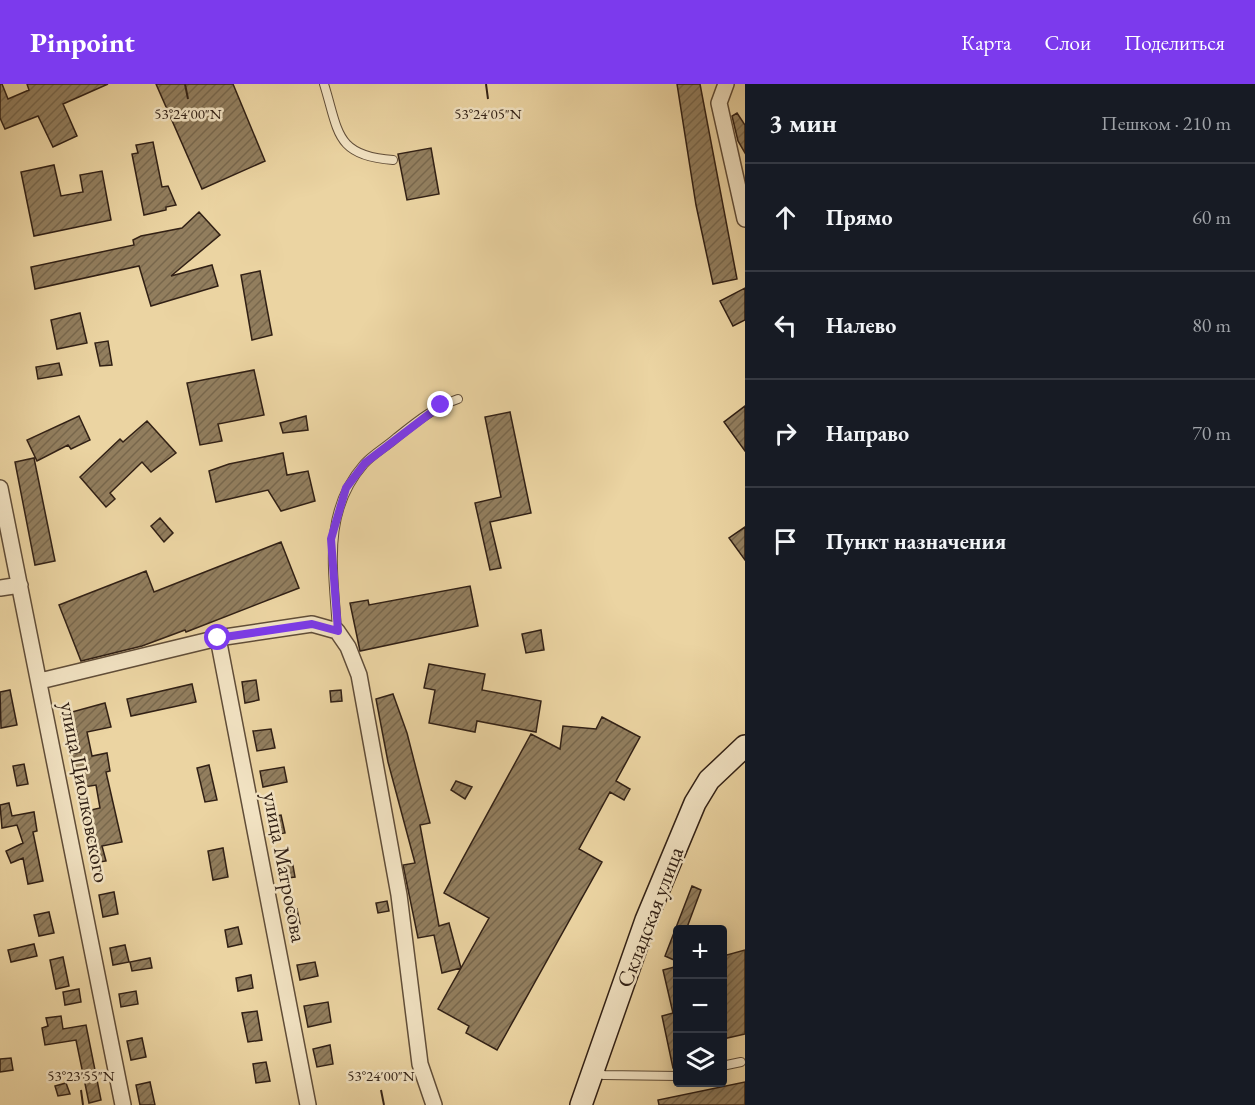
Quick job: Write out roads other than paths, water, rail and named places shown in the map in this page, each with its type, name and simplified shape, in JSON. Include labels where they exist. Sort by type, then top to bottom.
[{"type":"street","points":[[726,84],[719,103],[745,219]]},
{"type":"street","name":"улица Циолковского","points":[[0,488],[123,1105]]},
{"type":"street","points":[[0,588],[20,585]]},
{"type":"street","points":[[40,681],[218,638],[312,624],[338,631],[348,646],[359,675],[399,895],[420,1064],[434,1105]]},
{"type":"street","name":"улица Матросова","points":[[218,638],[308,1105]]},
{"type":"street","name":"Складская улица","points":[[581,1105],[646,920],[695,802],[709,780],[745,746]]},
{"type":"lane","points":[[324,84],[338,131],[346,144],[359,155],[393,160]]},
{"type":"lane","points":[[338,631],[331,539],[346,488],[365,463],[441,405],[458,399]]},
{"type":"lane","points":[[727,1065],[741,1062]]},
{"type":"lane","points":[[594,1073],[604,1076],[673,1076]]}]
